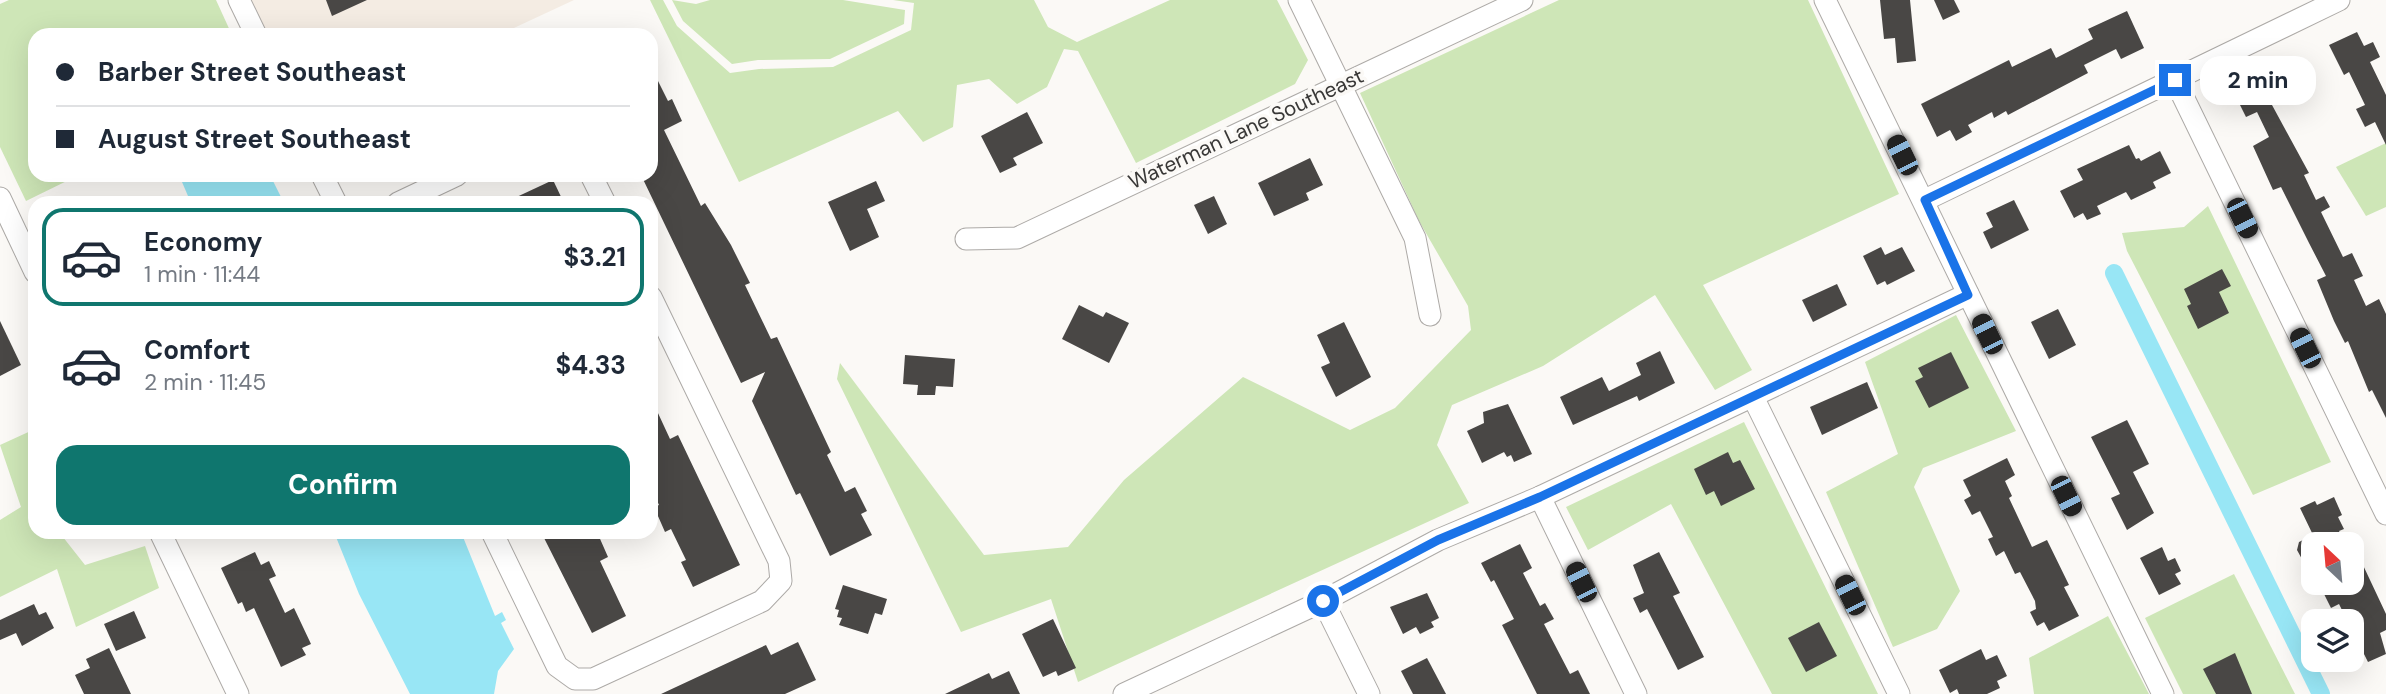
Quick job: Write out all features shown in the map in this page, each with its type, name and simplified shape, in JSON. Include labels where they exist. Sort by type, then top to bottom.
[{"type":"street","points":[[239,0],[253,28]]},
{"type":"street","points":[[1299,0],[1415,238],[1430,315]]},
{"type":"street","name":"Waterman Lane Southeast","points":[[966,239],[1017,238],[1522,0]]},
{"type":"street","points":[[1825,0],[1925,200],[1968,295],[2163,694]]},
{"type":"street","points":[[1925,200],[2339,0]]},
{"type":"street","points":[[2175,80],[2386,514]]},
{"type":"street","points":[[413,196],[442,182]]},
{"type":"street","points":[[0,198],[28,257]]},
{"type":"street","points":[[1124,694],[1323,601],[1438,540],[1540,497],[1968,295]]},
{"type":"street","points":[[495,539],[557,666],[575,679],[593,679],[762,601],[781,581],[779,561],[658,312]]},
{"type":"street","points":[[1753,397],[1899,694]]},
{"type":"street","points":[[1540,497],[1636,694]]},
{"type":"street","points":[[163,539],[233,693]]},
{"type":"street","points":[[1323,601],[1369,694]]},
{"type":"shaded area","points":[[246,0],[574,0],[514,28],[259,28]]},
{"type":"green space","points":[[9,0],[216,0],[229,28],[28,28],[28,182],[65,182],[36,196],[28,196],[26,201],[0,147],[0,4]]},
{"type":"green space","points":[[650,0],[663,0],[677,26],[730,73],[759,69],[833,67],[911,30],[914,3],[893,0],[1034,0],[1048,27],[1077,42],[1170,0],[1277,0],[1308,60],[1295,84],[1136,163],[1078,51],[1064,49],[1047,87],[1017,104],[989,79],[957,85],[953,127],[923,142],[898,111],[739,182]]},
{"type":"green space","points":[[672,0],[696,4],[710,0],[843,0],[905,10],[904,24],[830,59],[758,60],[732,64],[683,21]]},
{"type":"green space","points":[[1559,0],[1808,0],[1899,194],[1703,285],[1752,370],[1715,390],[1655,295],[1543,366],[1452,405],[1437,445],[1469,503],[1078,682],[1051,599],[961,632],[837,379],[840,363],[984,555],[1068,547],[1124,480],[1243,377],[1350,430],[1395,408],[1471,330],[1468,306],[1419,221],[1360,93]]},
{"type":"green space","points":[[2386,143],[2386,207],[2366,216],[2336,167]]},
{"type":"green space","points":[[2208,206],[2331,462],[2253,495],[2127,251],[2122,233],[2184,227]]},
{"type":"green space","points":[[1956,315],[2016,431],[1923,468],[1914,487],[1960,591],[1937,629],[1893,647],[1826,492],[1898,454],[1865,362]]},
{"type":"green space","points":[[1744,422],[1878,694],[1772,694],[1671,504],[1588,550],[1566,507]]},
{"type":"green space","points":[[28,432],[28,539],[65,539],[85,565],[145,546],[159,588],[76,627],[57,569],[0,597],[0,520],[21,507],[0,445]]},
{"type":"green space","points":[[2234,574],[2295,694],[2183,694],[2145,618]]},
{"type":"green space","points":[[2108,616],[2149,694],[2034,694],[2029,658]]},
{"type":"water","points":[[182,182],[274,182],[280,196],[188,196]]},
{"type":"water","points":[[337,539],[464,539],[495,616],[502,612],[506,620],[501,623],[514,649],[498,671],[494,694],[410,694],[359,594]]},
{"type":"building","points":[[326,0],[367,0],[332,16]]},
{"type":"building","points":[[1880,0],[1910,0],[1916,61],[1897,63],[1895,38],[1884,39]]},
{"type":"building","points":[[1934,0],[1954,0],[1960,12],[1943,20]]},
{"type":"building","points":[[2127,11],[2144,48],[2121,59],[2116,49],[2084,65],[2088,73],[2008,115],[2006,111],[1994,118],[1992,112],[1968,125],[1972,132],[1956,141],[1950,130],[1937,137],[1921,104],[2009,60],[2012,67],[2051,48],[2056,58],[2093,39],[2088,29]]},
{"type":"building","points":[[2357,32],[2364,46],[2373,42],[2380,57],[2370,62],[2386,95],[2386,145],[2375,122],[2365,127],[2356,109],[2365,105],[2349,72],[2344,75],[2329,45]]},
{"type":"building","points":[[2269,78],[2281,100],[2272,105],[2309,173],[2304,175],[2316,200],[2324,196],[2330,207],[2321,212],[2343,257],[2352,253],[2363,276],[2354,280],[2366,306],[2379,299],[2386,314],[2386,418],[2372,390],[2369,392],[2348,341],[2345,343],[2334,321],[2317,280],[2326,276],[2281,187],[2273,190],[2253,146],[2269,137],[2257,112],[2246,117],[2235,95]]},
{"type":"building","points":[[658,81],[668,101],[672,99],[682,121],[664,130],[701,206],[705,203],[731,245],[750,283],[745,285],[771,339],[777,337],[831,452],[827,455],[845,492],[855,487],[867,511],[861,514],[872,535],[830,556],[800,493],[796,495],[752,401],[765,372],[741,383],[658,210],[658,196],[651,196],[644,182],[658,182]]},
{"type":"building","points":[[1027,112],[1043,143],[1013,158],[1017,165],[1000,173],[981,136]]},
{"type":"building","points":[[2129,145],[2136,159],[2141,161],[2160,151],[2171,173],[2153,182],[2156,188],[2131,200],[2126,192],[2097,206],[2101,214],[2087,220],[2083,213],[2074,218],[2060,191],[2083,180],[2077,169]]},
{"type":"building","points":[[1310,158],[1323,185],[1306,193],[1309,200],[1274,216],[1258,183]]},
{"type":"building","points":[[876,181],[885,201],[867,209],[879,237],[850,251],[828,202]]},
{"type":"building","points":[[554,182],[561,196],[519,196]]},
{"type":"building","points":[[1214,196],[1227,224],[1208,234],[1194,205]]},
{"type":"building","points":[[2014,200],[2029,230],[1991,249],[1983,232],[1993,227],[1986,213]]},
{"type":"building","points":[[1881,247],[1885,255],[1902,247],[1915,271],[1887,285],[1885,281],[1877,285],[1863,256]]},
{"type":"building","points":[[2222,269],[2231,286],[2219,292],[2229,313],[2198,329],[2187,306],[2191,304],[2184,289]]},
{"type":"building","points":[[1837,284],[1847,305],[1813,322],[1802,300]]},
{"type":"building","points":[[1079,305],[1103,317],[1106,312],[1129,323],[1109,363],[1062,339]]},
{"type":"building","points":[[2058,309],[2076,345],[2049,359],[2031,322]]},
{"type":"building","points":[[0,321],[21,365],[0,376]]},
{"type":"building","points":[[1344,322],[1371,377],[1336,397],[1321,367],[1330,363],[1317,335]]},
{"type":"building","points":[[1660,351],[1675,383],[1639,401],[1637,396],[1573,425],[1560,397],[1602,377],[1609,391],[1641,375],[1636,363]]},
{"type":"building","points":[[1951,352],[1969,388],[1929,408],[1915,381],[1923,377],[1918,368]]},
{"type":"building","points":[[905,355],[955,359],[953,387],[936,386],[935,395],[917,395],[918,385],[903,384]]},
{"type":"building","points":[[1867,382],[1878,408],[1822,435],[1810,407]]},
{"type":"building","points":[[1508,404],[1532,454],[1514,462],[1511,455],[1507,457],[1504,452],[1482,463],[1467,431],[1484,423],[1483,412]]},
{"type":"building","points":[[658,413],[670,439],[678,435],[740,565],[693,587],[681,562],[686,560],[671,529],[665,532],[658,516]]},
{"type":"building","points":[[2127,420],[2149,464],[2133,472],[2154,513],[2127,530],[2111,498],[2120,494],[2091,437]]},
{"type":"building","points":[[1728,452],[1733,463],[1740,460],[1755,489],[1721,506],[1714,491],[1706,495],[1694,469]]},
{"type":"building","points":[[2007,458],[2015,475],[2005,481],[2012,496],[2009,498],[2032,547],[2047,540],[2069,585],[2064,587],[2079,616],[2049,631],[2044,622],[2037,626],[2030,612],[2036,609],[2035,601],[2020,572],[2015,574],[2004,551],[1996,556],[1988,539],[1993,537],[1980,511],[1972,515],[1964,500],[1971,496],[1963,480]]},
{"type":"building","points":[[2334,497],[2342,515],[2338,517],[2344,529],[2340,532],[2312,532],[2300,508],[2315,501],[2317,505]]},
{"type":"building","points":[[545,539],[600,539],[608,557],[600,561],[626,616],[592,633]]},
{"type":"building","points":[[2301,541],[2301,557],[2297,550]]},
{"type":"building","points":[[1520,544],[1532,568],[1523,573],[1540,606],[1545,603],[1554,619],[1544,624],[1570,674],[1578,670],[1590,694],[1537,694],[1502,625],[1514,619],[1494,580],[1491,582],[1481,563]]},
{"type":"building","points":[[2162,547],[2168,561],[2175,558],[2181,571],[2175,574],[2181,584],[2159,595],[2140,558]]},
{"type":"building","points":[[255,552],[261,565],[269,561],[276,576],[269,579],[285,613],[294,608],[311,644],[302,648],[306,655],[281,667],[254,608],[246,612],[242,602],[238,604],[221,568]]},
{"type":"building","points":[[1659,552],[1680,593],[1673,596],[1704,657],[1678,670],[1647,609],[1640,613],[1633,598],[1644,593],[1633,565]]},
{"type":"building","points":[[2364,567],[2386,614],[2386,630],[2380,633],[2386,654],[2368,662],[2364,654],[2364,609],[2342,609],[2339,604],[2331,608],[2324,595],[2364,595]]},
{"type":"building","points":[[843,585],[887,599],[882,615],[875,613],[868,634],[839,625],[842,618],[837,617],[839,610],[835,609]]},
{"type":"building","points":[[1427,593],[1439,618],[1431,622],[1434,627],[1420,634],[1416,627],[1403,634],[1390,607]]},
{"type":"building","points":[[34,604],[39,615],[46,612],[54,628],[22,646],[16,633],[0,640],[0,620]]},
{"type":"building","points":[[134,611],[146,638],[116,651],[104,624]]},
{"type":"building","points":[[1053,619],[1076,668],[1058,676],[1056,671],[1043,677],[1022,634]]},
{"type":"building","points":[[1819,622],[1837,656],[1806,672],[1788,638]]},
{"type":"building","points":[[798,642],[816,680],[785,694],[661,694],[766,645],[771,655]]},
{"type":"building","points":[[109,648],[131,694],[84,694],[75,675],[90,668],[86,659]]},
{"type":"building","points":[[1981,649],[1986,660],[1997,655],[2007,676],[1997,681],[2000,688],[1987,694],[1959,694],[1957,689],[1950,693],[1939,670]]},
{"type":"building","points":[[2235,653],[2252,694],[2216,694],[2203,669]]},
{"type":"building","points":[[1427,658],[1446,694],[1413,694],[1401,671]]},
{"type":"building","points":[[1009,671],[1020,694],[945,694],[989,673],[992,679]]},
{"type":"waterway","points":[[2114,273],[2321,694]]},
{"type":"route","points":[[1323,601],[1438,540],[1540,497],[1711,418],[1968,295],[1925,200],[2175,80]]}]
